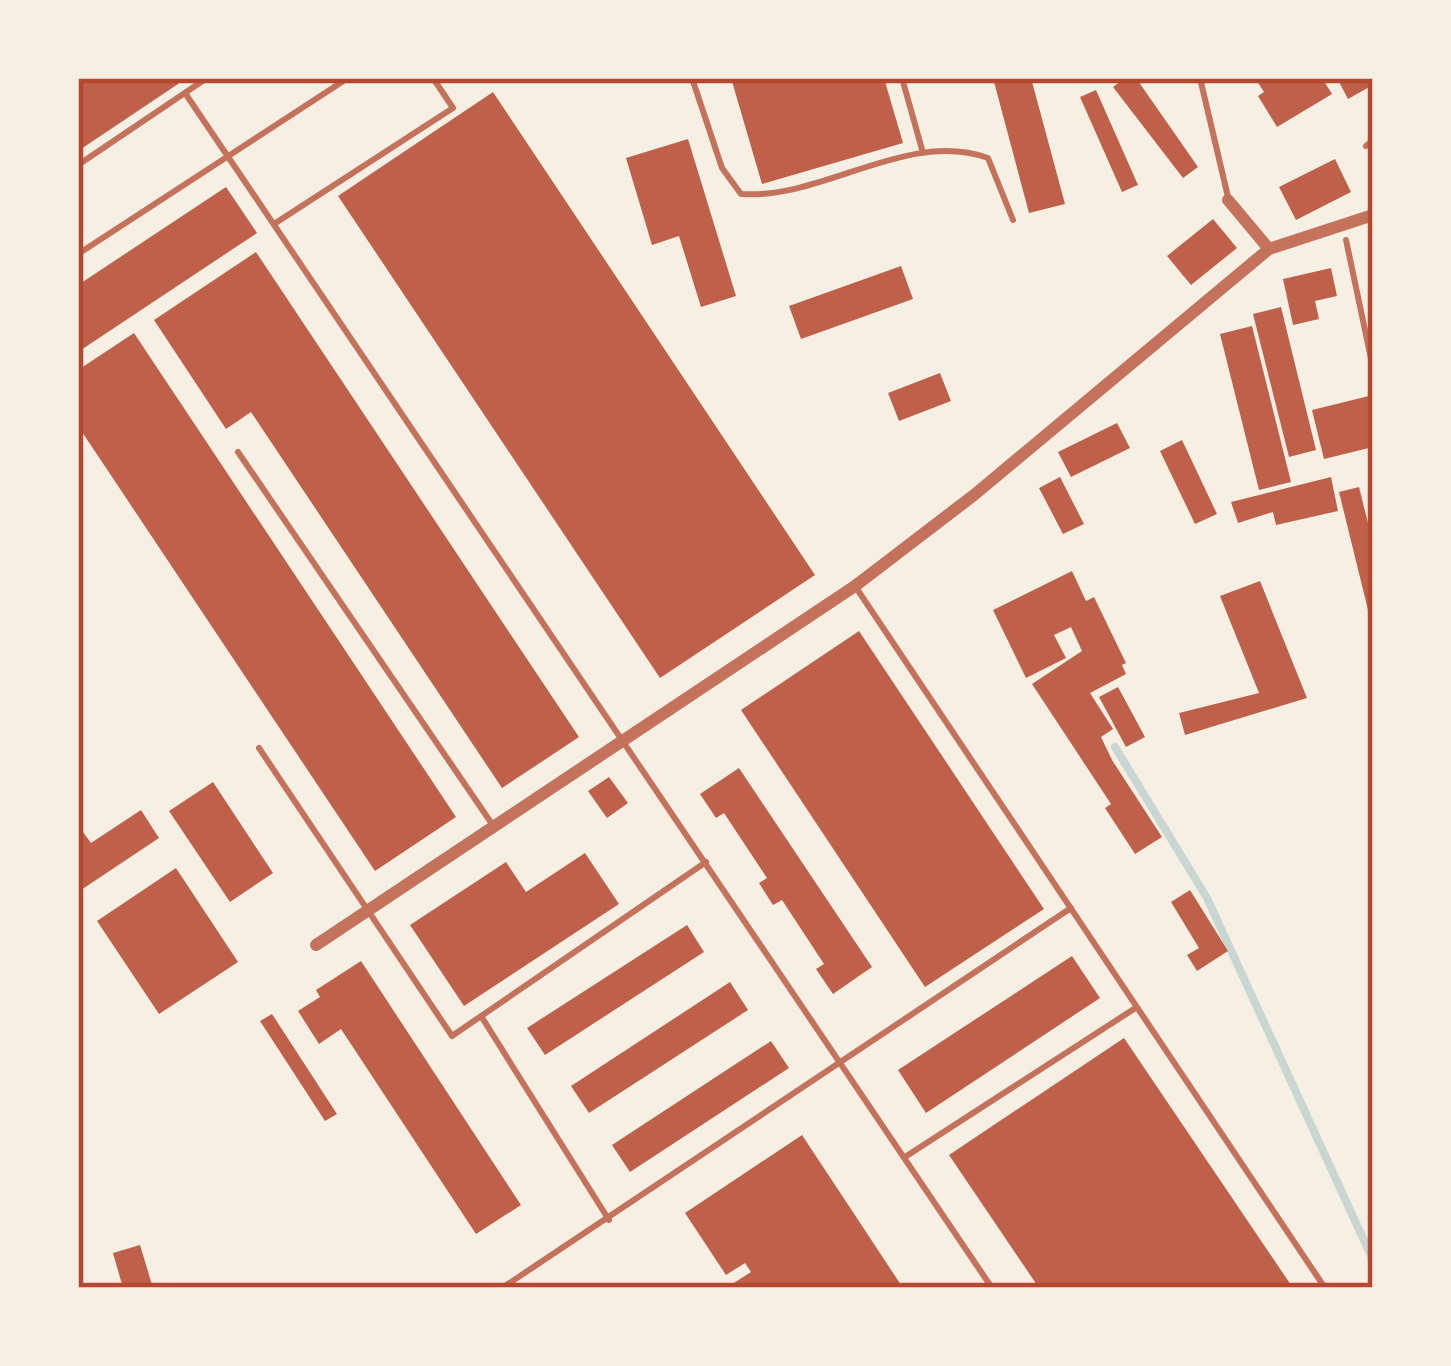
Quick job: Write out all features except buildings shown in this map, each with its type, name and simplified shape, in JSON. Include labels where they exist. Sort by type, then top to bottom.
[{"type":"street","points":[[1228,200],[1269,249]]},
{"type":"street","points":[[316,945],[855,586],[974,495],[1269,249],[1373,215]]},
{"type":"street","points":[[1344,222],[1346,239]]},
{"type":"lane","points":[[78,164],[207,78]]},
{"type":"lane","points":[[78,254],[348,78]]},
{"type":"lane","points":[[274,224],[453,108],[433,78]]},
{"type":"lane","points":[[692,78],[722,168],[741,194],[770,196],[923,153],[965,150],[988,158],[1013,220]]},
{"type":"lane","points":[[902,78],[923,153]]},
{"type":"lane","points":[[1200,78],[1228,200]]},
{"type":"lane","points":[[185,93],[992,1288]]},
{"type":"lane","points":[[1346,239],[1373,368]]},
{"type":"lane","points":[[238,452],[492,824]]},
{"type":"lane","points":[[855,586],[1325,1288]]},
{"type":"lane","points":[[259,748],[452,1036],[706,862]]},
{"type":"lane","points":[[502,1288],[1071,908]]},
{"type":"lane","points":[[904,1157],[1136,1006]]},
{"type":"lane","points":[[482,1016],[609,1220]]},
{"type":"waterway","points":[[1115,747],[1207,898],[1373,1260]]}]
